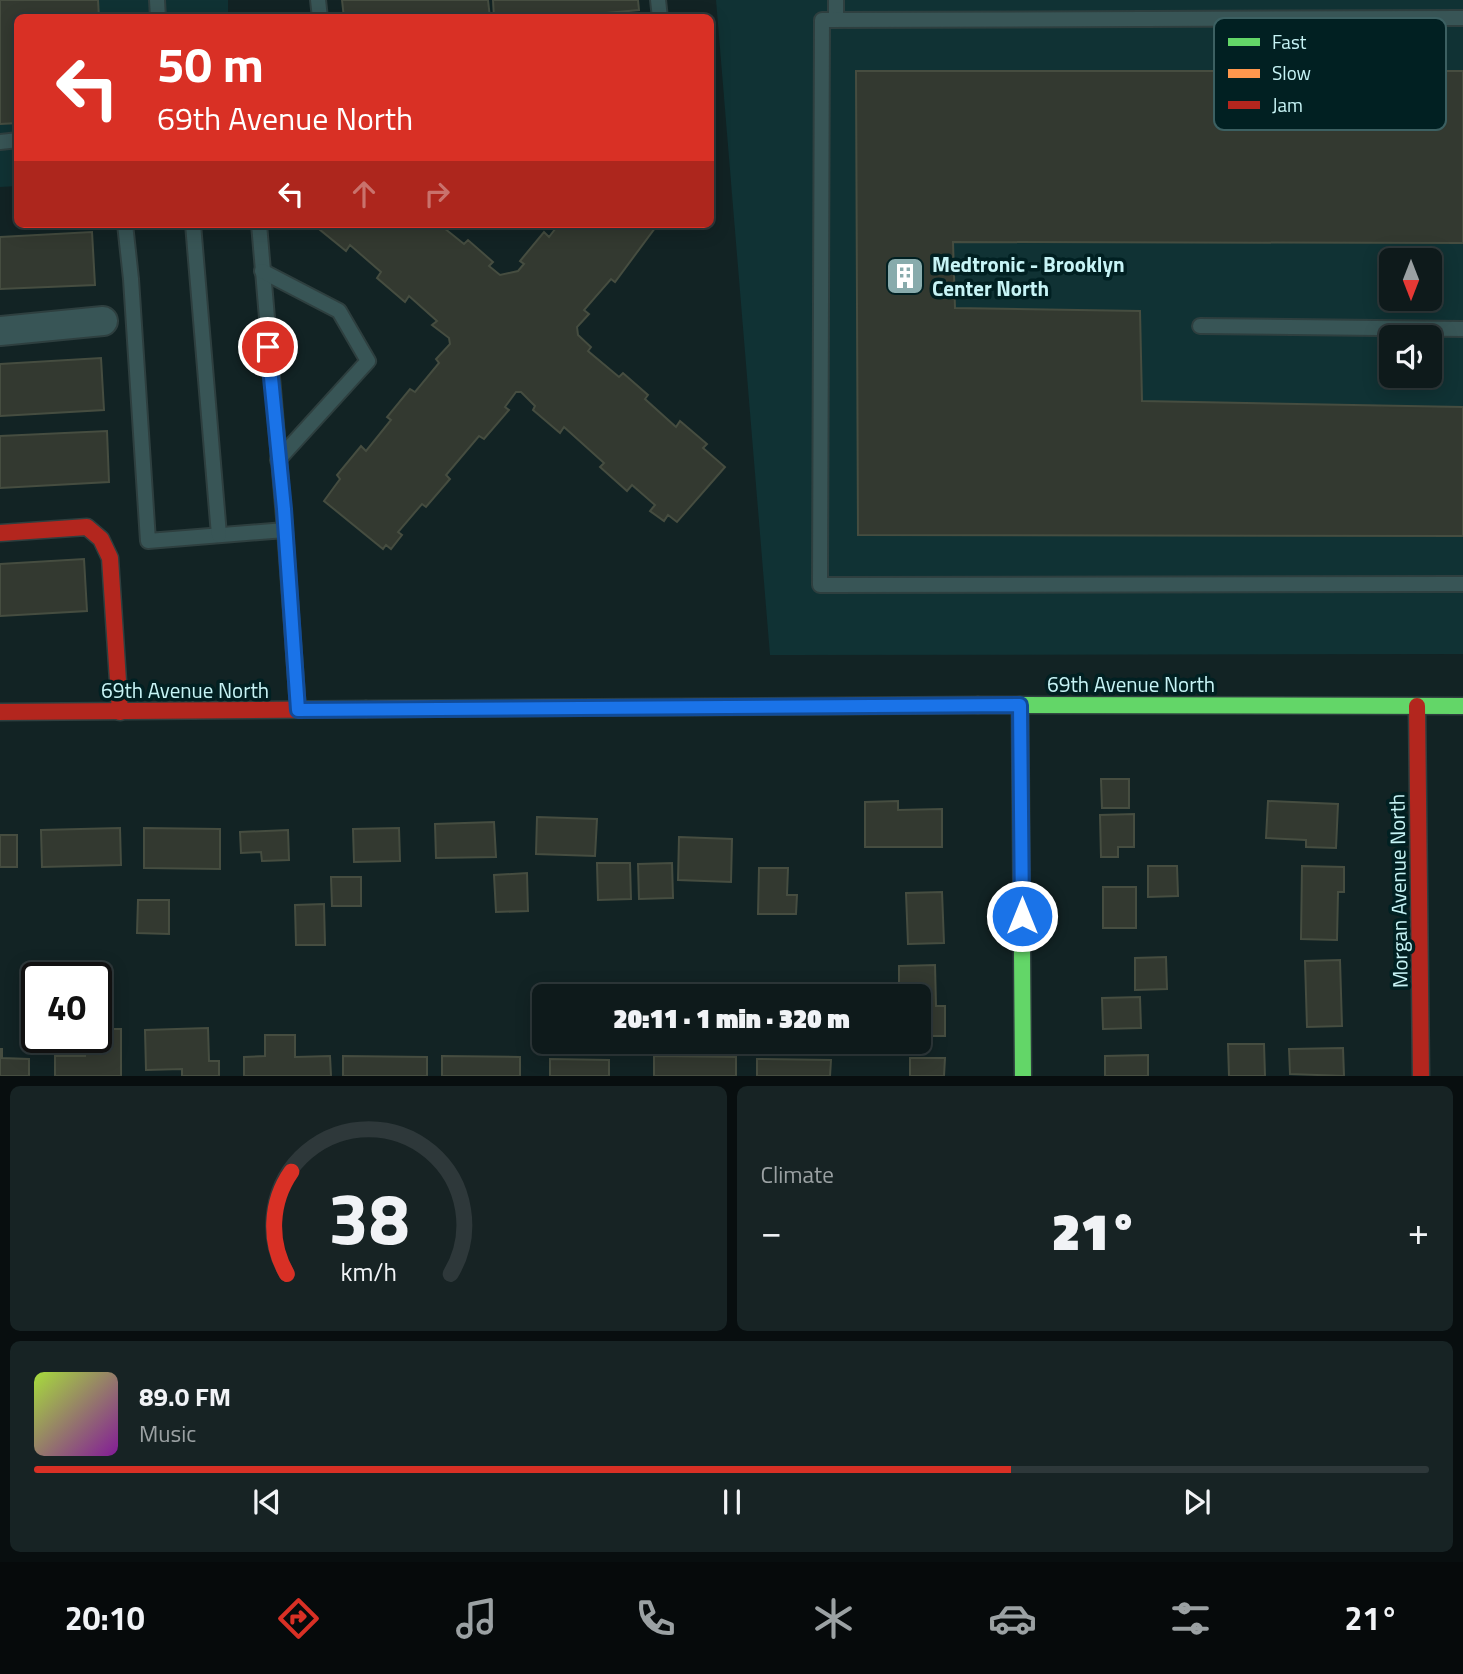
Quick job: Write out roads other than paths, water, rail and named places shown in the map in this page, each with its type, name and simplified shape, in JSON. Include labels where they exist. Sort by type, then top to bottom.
[{"type":"street","points":[[0,331],[103,321]]},
{"type":"street","points":[[0,533],[88,527],[101,539],[110,558],[120,712]]},
{"type":"street","points":[[1020,705],[1023,1076]]},
{"type":"street","name":"69th Avenue North","points":[[0,712],[1020,705],[1463,706]]},
{"type":"street","name":"Morgan Avenue North","points":[[1417,706],[1421,1076]]},
{"type":"lane","points":[[836,0],[836,20]]},
{"type":"lane","points":[[1214,19],[822,20],[820,585],[1463,584]]},
{"type":"lane","points":[[125,228],[148,541],[285,530]]},
{"type":"lane","points":[[193,228],[219,535]]},
{"type":"lane","points":[[259,228],[298,710]]},
{"type":"lane","points":[[262,271],[339,311],[369,361],[278,460]]},
{"type":"lane","points":[[1200,326],[1463,329]]},
{"type":"place","name":"Medtronic - Brooklyn Center North","points":[[905,276]]}]
